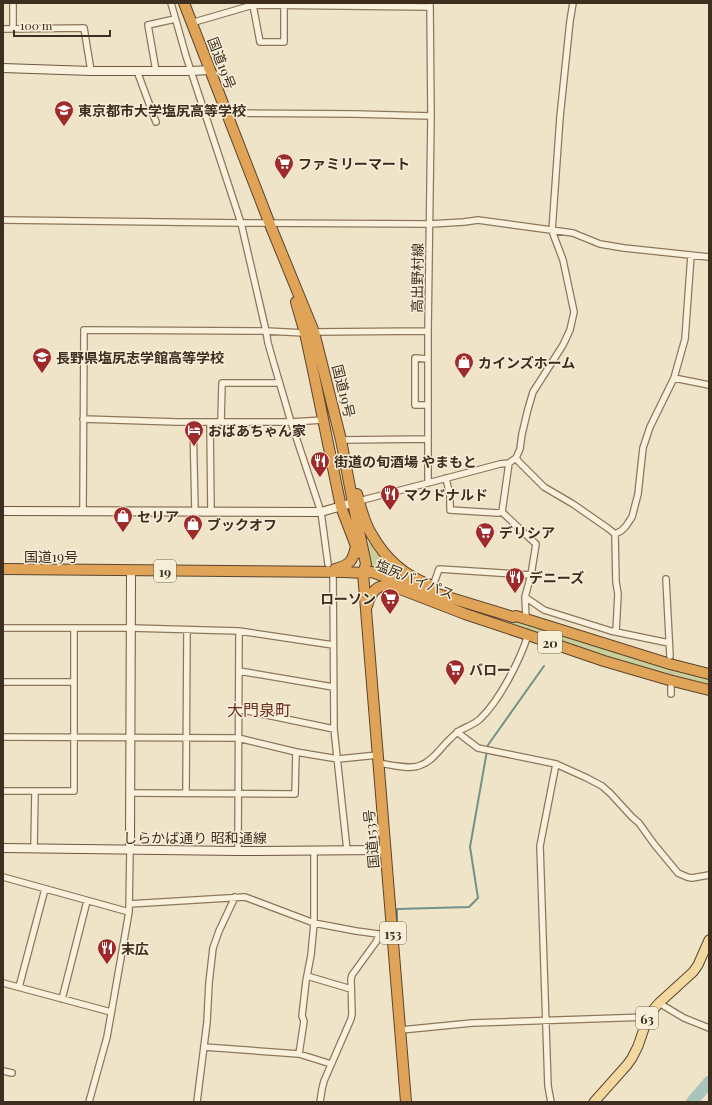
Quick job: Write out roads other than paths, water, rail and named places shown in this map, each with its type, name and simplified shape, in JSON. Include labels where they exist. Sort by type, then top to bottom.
[{"type":"highway","name":"国道19号","points":[[184,3],[269,222],[295,299],[309,332],[336,419],[356,502]]},
{"type":"highway","name":"国道19号","points":[[309,332],[314,374],[341,507],[356,546],[359,565],[363,573]]},
{"type":"highway","points":[[356,502],[366,564],[363,573]]},
{"type":"highway","points":[[356,502],[371,534],[380,548],[407,574],[419,581],[514,614],[516,616]]},
{"type":"highway","points":[[329,569],[342,567],[349,563],[352,559],[356,546]]},
{"type":"highway","name":"国道19号","points":[[3,569],[329,569],[363,573]]},
{"type":"highway","name":"塩尻バイパス","points":[[363,573],[372,572],[405,584],[526,619],[670,664],[709,674]]},
{"type":"highway","name":"塩尻バイパス","points":[[363,573],[394,587],[465,614],[630,668],[709,690]]},
{"type":"highway","name":"国道153号","points":[[363,573],[406,1102]]},
{"type":"highway","points":[[366,609],[369,599],[377,588],[382,586],[394,587]]},
{"type":"main road","name":"63","points":[[594,1102],[632,1058],[638,1046],[648,1017],[659,1002],[693,972],[698,965],[709,940]]},
{"type":"street","points":[[13,3],[13,29]]},
{"type":"street","points":[[171,3],[191,71],[242,223],[268,343],[291,422],[321,512],[329,569],[333,645],[334,729],[347,850]]},
{"type":"street","points":[[3,511],[321,512],[509,462],[516,458],[520,449],[522,434],[533,392],[563,345],[570,330],[574,312],[563,260],[552,230],[560,117],[573,3]]},
{"type":"street","points":[[253,5],[260,42],[284,42],[284,6]]},
{"type":"street","points":[[191,23],[253,5],[430,5]]},
{"type":"street","name":"高出野村線","points":[[428,483],[428,331],[431,116],[430,5]]},
{"type":"street","points":[[156,71],[148,25],[175,19]]},
{"type":"street","points":[[3,29],[84,28],[91,71]]},
{"type":"street","points":[[3,68],[91,71],[210,70]]},
{"type":"street","points":[[137,71],[156,122]]},
{"type":"street","points":[[227,115],[241,113],[431,116]]},
{"type":"street","points":[[3,220],[430,224],[478,220],[573,233],[600,244],[624,248],[709,257]]},
{"type":"street","points":[[615,534],[626,526],[632,517],[638,494],[643,448],[650,427],[674,378],[685,339],[692,255]]},
{"type":"street","points":[[83,511],[84,330],[309,332],[428,331]]},
{"type":"street","points":[[428,359],[415,358],[415,405],[428,405]]},
{"type":"street","points":[[674,378],[709,385]]},
{"type":"street","points":[[221,422],[222,383],[280,383]]},
{"type":"street","points":[[83,419],[193,422],[291,422],[336,419]]},
{"type":"street","points":[[193,422],[195,511]]},
{"type":"street","points":[[210,422],[211,511]]},
{"type":"street","points":[[328,441],[428,439]]},
{"type":"street","points":[[516,458],[544,487],[573,504],[615,534],[616,582],[618,594],[616,632]]},
{"type":"street","points":[[502,512],[509,462]]},
{"type":"street","points":[[446,478],[450,496],[450,510],[502,512]]},
{"type":"street","points":[[502,512],[536,544],[531,575],[525,597],[526,619]]},
{"type":"street","points":[[433,586],[439,569],[531,575]]},
{"type":"street","points":[[89,1102],[107,1037],[129,912],[131,570]]},
{"type":"street","points":[[666,579],[670,656]]},
{"type":"street","points":[[525,597],[544,610],[616,632],[669,643]]},
{"type":"street","points":[[3,628],[131,628],[239,631],[333,645]]},
{"type":"street","points":[[3,791],[74,791],[74,629]]},
{"type":"street","points":[[186,793],[188,630]]},
{"type":"street","points":[[238,851],[239,631]]},
{"type":"street","points":[[3,736],[238,738],[296,752],[338,759],[379,759],[410,767],[420,766],[428,762],[457,732],[480,719],[493,704],[504,687],[522,652],[528,634]]},
{"type":"street","points":[[239,671],[333,687]]},
{"type":"street","points":[[3,682],[74,682]]},
{"type":"street","points":[[671,687],[671,694]]},
{"type":"street","points":[[238,709],[334,729]]},
{"type":"street","points":[[457,732],[478,748],[556,764],[602,786],[639,823],[678,873],[692,878],[709,875]]},
{"type":"street","points":[[130,793],[295,794],[296,752]]},
{"type":"street","points":[[550,1102],[548,1086],[540,846],[556,764]]},
{"type":"street","points":[[34,848],[35,792]]},
{"type":"street","name":"しらかば通り 昭和通線","points":[[3,848],[238,851],[386,850]]},
{"type":"street","points":[[299,1054],[304,1021],[302,1016],[314,923],[314,851]]},
{"type":"street","points":[[3,877],[129,912]]},
{"type":"street","points":[[19,987],[44,889]]},
{"type":"street","points":[[197,1102],[207,1022],[213,948],[219,931],[235,897]]},
{"type":"street","points":[[129,904],[245,897],[314,923],[393,936]]},
{"type":"street","points":[[62,999],[87,900]]},
{"type":"street","points":[[320,1102],[324,1081],[351,1019],[352,975],[376,942],[380,934]]},
{"type":"street","points":[[307,976],[351,989]]},
{"type":"street","points":[[3,983],[111,1012]]},
{"type":"street","points":[[659,1002],[684,1018],[709,1028]]},
{"type":"street","points":[[401,1030],[472,1023],[648,1017]]},
{"type":"street","points":[[204,1047],[299,1054],[331,1064]]},
{"type":"street","points":[[3,1071],[12,1073]]},
{"type":"waterway","points":[[397,922],[397,909],[469,907],[478,898],[470,847],[488,745],[544,666]]},
{"type":"waterway","points":[[692,1102],[709,1082]]},
{"type":"tunnel","points":[[670,662],[671,682]]},
{"type":"place","name":"東京都市大学塩尻高等学校","points":[[64,127]]},
{"type":"place","name":"ファミリーマート","points":[[284,180]]},
{"type":"place","name":"長野県塩尻志学館高等学校","points":[[42,374]]},
{"type":"place","name":"カインズホーム","points":[[464,379]]},
{"type":"place","name":"おばあちゃん家","points":[[194,447]]},
{"type":"place","name":"街道の旬酒場 やまもと","points":[[320,478]]},
{"type":"place","name":"マクドナルド","points":[[390,511]]},
{"type":"place","name":"セリア","points":[[123,533]]},
{"type":"place","name":"ブックオフ","points":[[193,541]]},
{"type":"place","name":"デリシア","points":[[485,549]]},
{"type":"place","name":"デニーズ","points":[[515,594]]},
{"type":"place","name":"ローソン","points":[[390,615]]},
{"type":"place","name":"バロー","points":[[455,686]]},
{"type":"place","name":"末広","points":[[107,965]]},
{"type":"district","name":"大門泉町","points":[[259,709]]}]
